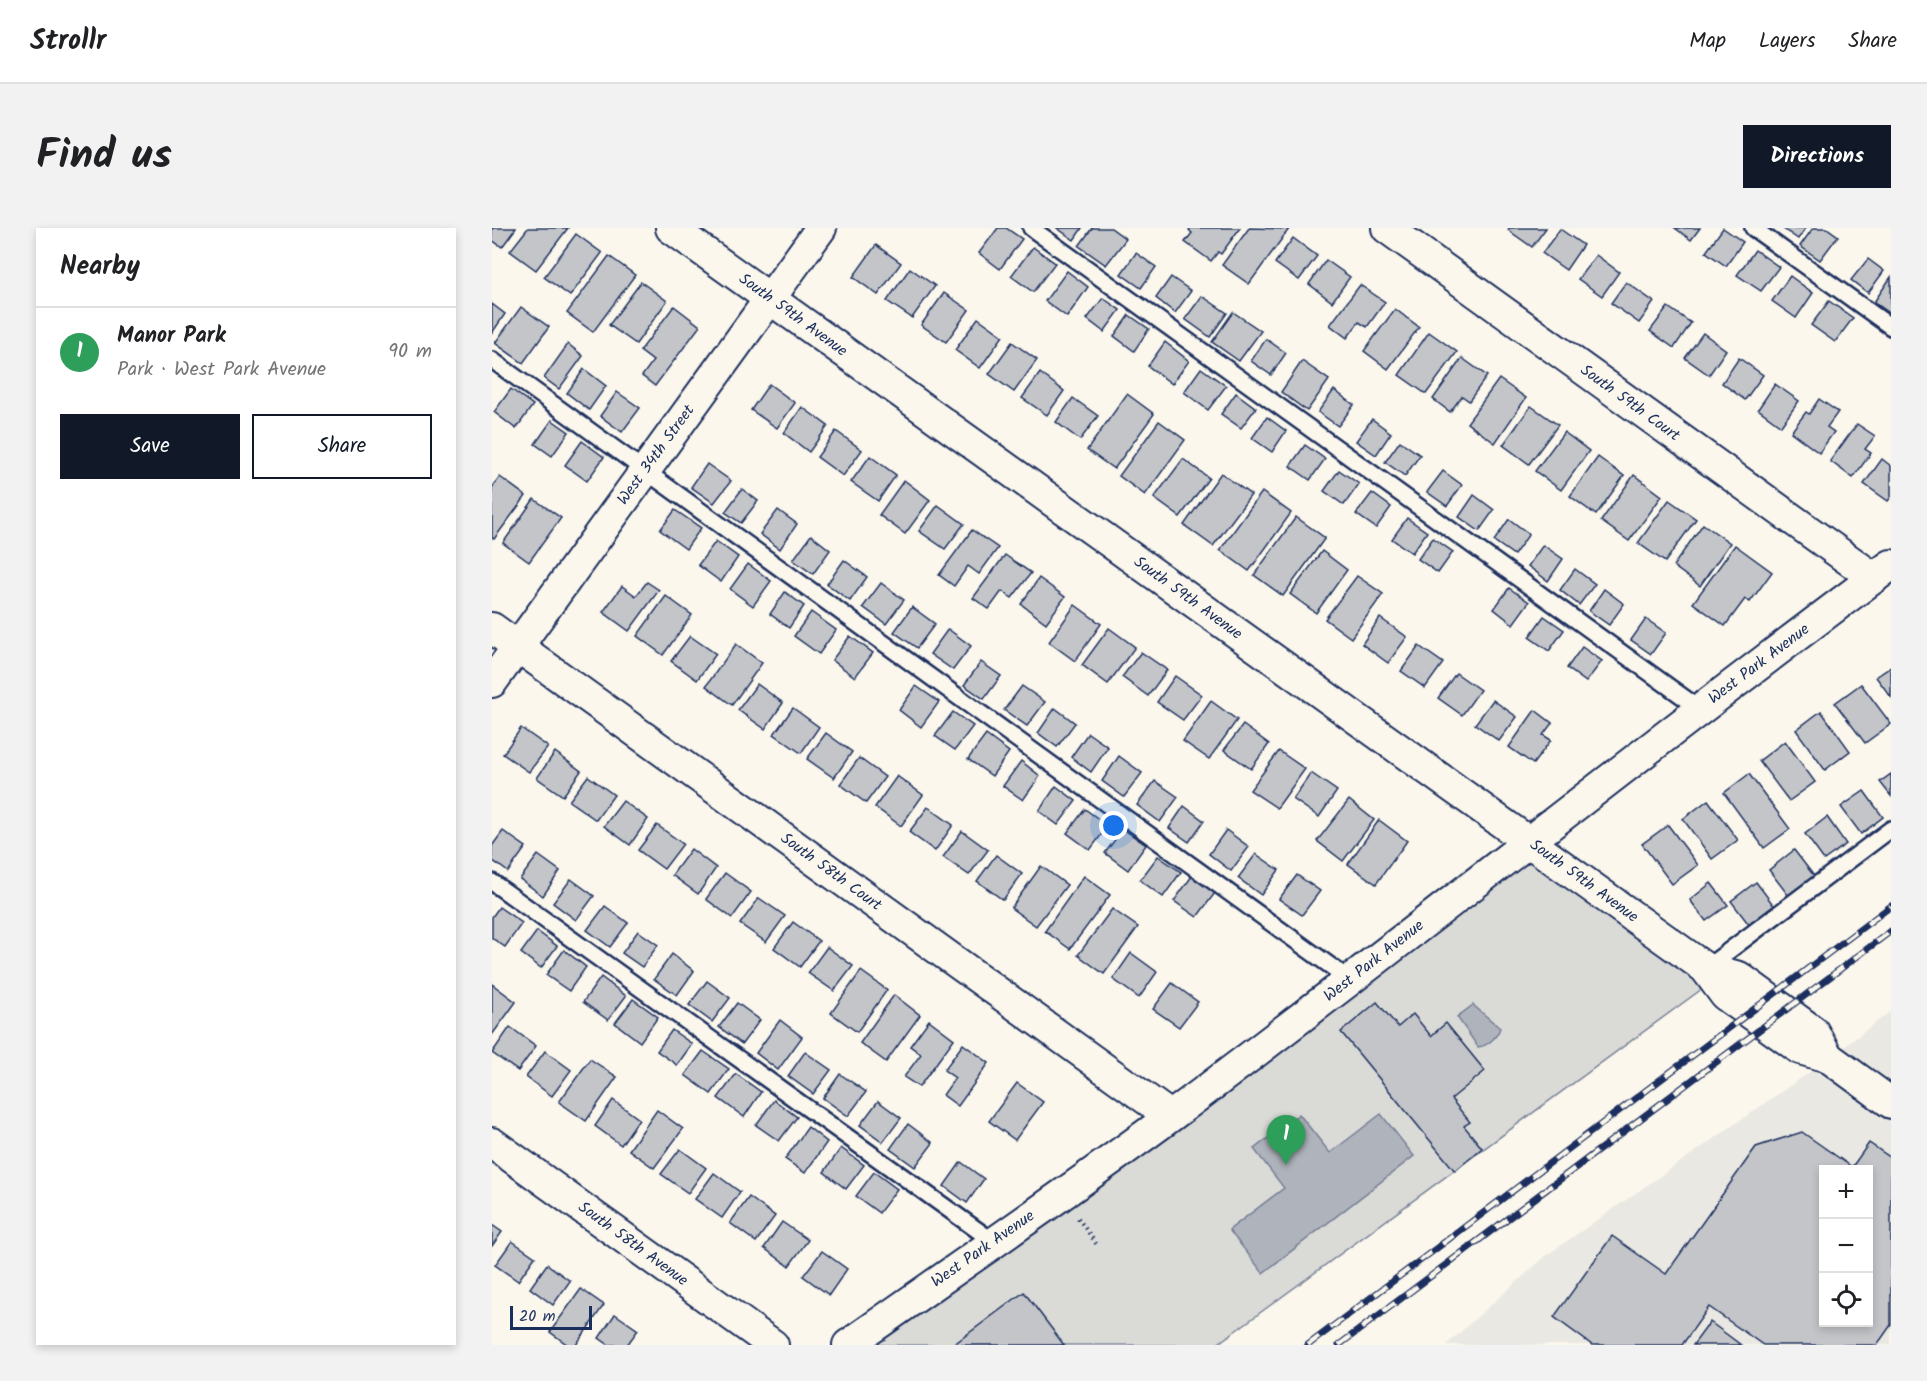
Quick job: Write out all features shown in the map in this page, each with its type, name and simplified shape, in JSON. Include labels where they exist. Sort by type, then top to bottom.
[{"type":"street","name":"South 59th Avenue","points":[[671,228],[1706,969],[1739,977],[1813,1031],[1828,1058],[1891,1103]]},
{"type":"street","name":"West 34th Street","points":[[492,682],[820,228]]},
{"type":"street","name":"South 59th Court","points":[[1387,228],[1882,572]]},
{"type":"street","name":"West Park Avenue","points":[[848,1345],[1170,1116],[1882,572]]},
{"type":"street","name":"South 58th Court","points":[[492,628],[1170,1116]]},
{"type":"street","name":"South 58th Avenue","points":[[492,1143],[773,1345]]},
{"type":"lane","points":[[1031,228],[1700,709]]},
{"type":"lane","points":[[1753,228],[1891,327]]},
{"type":"lane","points":[[492,360],[1350,980]]},
{"type":"lane","points":[[1706,969],[1891,829]]},
{"type":"lane","points":[[492,882],[994,1242]]},
{"type":"path","points":[[1077,1217],[1097,1245]]},
{"type":"shaded area","points":[[1529,858],[1706,986],[1216,1345],[867,1345]]},
{"type":"shaded area","points":[[1473,1005],[1500,1028],[1492,1041],[1478,1047],[1457,1017]]},
{"type":"shaded area","points":[[1891,1011],[1891,1092],[1836,1053]]},
{"type":"shaded area","points":[[1824,1062],[1891,1111],[1891,1345],[1446,1345],[1547,1255]]},
{"type":"shaded area","points":[[1299,1114],[1330,1153],[1381,1114],[1414,1156],[1263,1273],[1229,1230],[1284,1188],[1254,1149]]},
{"type":"building","points":[[492,228],[516,228],[502,247],[492,240]]},
{"type":"building","points":[[528,228],[568,228],[536,270],[510,251]]},
{"type":"building","points":[[998,228],[1006,228],[1022,239],[1000,269],[979,253]]},
{"type":"building","points":[[1057,228],[1082,228],[1074,240]]},
{"type":"building","points":[[1092,228],[1111,228],[1126,239],[1106,265],[1079,246]]},
{"type":"building","points":[[1191,228],[1240,228],[1221,254],[1218,252],[1211,261],[1185,242],[1192,233],[1189,230]]},
{"type":"building","points":[[1249,228],[1289,229],[1249,284],[1222,265]]},
{"type":"building","points":[[1509,228],[1546,228],[1532,247],[1508,230]]},
{"type":"building","points":[[1675,228],[1700,228],[1691,240]]},
{"type":"building","points":[[1723,228],[1743,242],[1726,266],[1706,252]]},
{"type":"building","points":[[1782,228],[1806,228],[1798,239]]},
{"type":"building","points":[[1813,228],[1827,228],[1838,236],[1820,260],[1800,246]]},
{"type":"building","points":[[1560,229],[1583,245],[1566,270],[1542,253]]},
{"type":"building","points":[[576,234],[602,253],[570,296],[544,277]]},
{"type":"building","points":[[1293,238],[1317,256],[1299,280],[1275,263]]},
{"type":"building","points":[[876,245],[901,263],[878,295],[853,277]]},
{"type":"building","points":[[1033,247],[1055,263],[1033,292],[1011,276]]},
{"type":"building","points":[[1755,250],[1779,267],[1761,291],[1737,275]]},
{"type":"building","points":[[1136,253],[1156,267],[1141,288],[1121,274]]},
{"type":"building","points":[[1596,255],[1619,272],[1602,296],[1578,279]]},
{"type":"building","points":[[609,256],[635,275],[593,332],[567,313]]},
{"type":"building","points":[[1868,259],[1884,271],[1868,293],[1851,280]]},
{"type":"building","points":[[1326,260],[1350,277],[1332,302],[1309,284]]},
{"type":"building","points":[[910,268],[935,286],[912,318],[887,301]]},
{"type":"building","points":[[1067,271],[1088,287],[1067,317],[1045,301]]},
{"type":"building","points":[[1790,276],[1813,293],[1796,318],[1772,301]]},
{"type":"building","points":[[1171,277],[1191,291],[1175,313],[1156,298]]},
{"type":"building","points":[[1891,277],[1891,314],[1874,302]]},
{"type":"building","points":[[641,282],[667,301],[636,344],[609,325]]},
{"type":"building","points":[[1626,282],[1654,302],[1639,323],[1611,303]]},
{"type":"building","points":[[1360,285],[1385,302],[1367,327],[1359,322],[1347,338],[1330,325]]},
{"type":"building","points":[[944,293],[969,310],[946,342],[921,325]]},
{"type":"building","points":[[1202,296],[1227,313],[1210,337],[1185,319]]},
{"type":"building","points":[[1103,298],[1120,310],[1104,332],[1087,319]]},
{"type":"building","points":[[1829,301],[1853,318],[1835,342],[1811,325]]},
{"type":"building","points":[[492,304],[505,314],[492,333]]},
{"type":"building","points":[[674,306],[700,326],[655,386],[642,376],[653,361],[640,351]]},
{"type":"building","points":[[521,307],[549,327],[523,363],[495,343]]},
{"type":"building","points":[[1668,307],[1691,323],[1674,348],[1650,331]]},
{"type":"building","points":[[1395,309],[1419,327],[1388,369],[1364,351]]},
{"type":"building","points":[[1233,312],[1261,331],[1239,361],[1212,342]]},
{"type":"building","points":[[1129,315],[1149,329],[1134,351],[1114,336]]},
{"type":"building","points":[[978,318],[1003,336],[980,368],[955,350]]},
{"type":"building","points":[[1429,332],[1457,352],[1426,394],[1399,375]]},
{"type":"building","points":[[1703,333],[1726,350],[1709,375],[1685,358]]},
{"type":"building","points":[[1266,339],[1286,353],[1271,375],[1251,361]]},
{"type":"building","points":[[1012,342],[1037,360],[1014,392],[989,374]]},
{"type":"building","points":[[1165,342],[1189,361],[1172,384],[1148,366]]},
{"type":"building","points":[[568,344],[583,356],[559,389],[544,378]]},
{"type":"building","points":[[1462,358],[1487,376],[1469,401],[1462,396],[1450,412],[1433,399]]},
{"type":"building","points":[[1739,358],[1763,375],[1745,400],[1722,383]]},
{"type":"building","points":[[1302,361],[1329,380],[1307,411],[1281,392]]},
{"type":"building","points":[[1201,368],[1226,386],[1208,410],[1184,392]]},
{"type":"building","points":[[584,369],[606,386],[589,410],[567,393]]},
{"type":"building","points":[[1040,373],[1064,391],[1047,415],[1022,398]]},
{"type":"building","points":[[1499,379],[1526,398],[1495,443],[1467,423]]},
{"type":"building","points":[[769,384],[795,403],[777,428],[751,410]]},
{"type":"building","points":[[1775,384],[1799,401],[1781,426],[1758,409]]},
{"type":"building","points":[[511,389],[533,405],[516,429],[494,412]]},
{"type":"building","points":[[1334,390],[1354,405],[1338,426],[1318,412]]},
{"type":"building","points":[[617,392],[640,408],[622,432],[600,416]]},
{"type":"building","points":[[1236,393],[1256,408],[1241,428],[1221,414]]},
{"type":"building","points":[[1127,394],[1154,414],[1114,469],[1087,450]]},
{"type":"building","points":[[1073,398],[1098,416],[1080,440],[1056,422]]},
{"type":"building","points":[[1819,399],[1838,412],[1827,427],[1834,432],[1819,453],[1791,432],[1806,412],[1809,414]]},
{"type":"building","points":[[1531,406],[1558,425],[1529,464],[1503,445]]},
{"type":"building","points":[[802,407],[828,426],[809,452],[784,433]]},
{"type":"building","points":[[1267,417],[1286,431],[1272,452],[1252,438]]},
{"type":"building","points":[[1372,419],[1391,433],[1376,455],[1356,441]]},
{"type":"building","points":[[552,420],[569,432],[552,456],[535,444]]},
{"type":"building","points":[[1159,421],[1185,440],[1145,495],[1119,476]]},
{"type":"building","points":[[1857,424],[1875,436],[1865,449],[1871,453],[1853,478],[1830,461]]},
{"type":"building","points":[[836,431],[862,450],[843,476],[817,457]]},
{"type":"building","points":[[1564,432],[1589,451],[1561,490],[1535,471]]},
{"type":"building","points":[[582,441],[604,457],[587,481],[565,465]]},
{"type":"building","points":[[1400,441],[1420,455],[1405,476],[1385,462]]},
{"type":"building","points":[[1305,445],[1325,459],[1310,480],[1290,466]]},
{"type":"building","points":[[870,456],[896,475],[878,501],[851,482]]},
{"type":"building","points":[[1598,457],[1624,476],[1596,515],[1570,496]]},
{"type":"building","points":[[1183,459],[1209,478],[1180,517],[1154,498]]},
{"type":"building","points":[[1882,459],[1891,466],[1891,497],[1888,501],[1864,484]]},
{"type":"building","points":[[707,464],[731,481],[714,503],[691,487]]},
{"type":"building","points":[[1339,470],[1359,484],[1344,505],[1324,491]]},
{"type":"building","points":[[1443,471],[1462,485],[1447,506],[1427,492]]},
{"type":"building","points":[[1221,473],[1251,495],[1213,546],[1184,525]]},
{"type":"building","points":[[1634,475],[1662,496],[1629,541],[1601,521]]},
{"type":"building","points":[[500,477],[526,496],[494,539],[492,538],[492,488]]},
{"type":"building","points":[[904,480],[930,500],[905,534],[879,515]]},
{"type":"building","points":[[742,489],[758,501],[741,523],[725,512]]},
{"type":"building","points":[[1262,492],[1291,513],[1249,571],[1220,550]]},
{"type":"building","points":[[1372,493],[1391,507],[1376,528],[1356,514]]},
{"type":"building","points":[[1474,495],[1494,510],[1479,531],[1459,517]]},
{"type":"building","points":[[534,499],[561,518],[529,562],[503,543]]},
{"type":"building","points":[[1669,500],[1696,519],[1665,562],[1638,543]]},
{"type":"building","points":[[938,505],[964,524],[945,549],[919,531]]},
{"type":"building","points":[[675,510],[701,528],[686,549],[660,530]]},
{"type":"building","points":[[778,510],[797,524],[780,549],[760,534]]},
{"type":"building","points":[[1296,517],[1325,538],[1283,596],[1254,575]]},
{"type":"building","points":[[1407,518],[1427,532],[1412,553],[1392,539]]},
{"type":"building","points":[[1509,519],[1529,534],[1514,555],[1494,541]]},
{"type":"building","points":[[1703,524],[1730,543],[1700,586],[1673,566]]},
{"type":"building","points":[[972,530],[998,548],[979,574],[968,566],[954,586],[939,575]]},
{"type":"building","points":[[811,535],[830,550],[813,574],[793,560]]},
{"type":"building","points":[[1433,538],[1453,552],[1438,573],[1418,559]]},
{"type":"building","points":[[716,541],[738,557],[721,582],[698,565]]},
{"type":"building","points":[[1543,545],[1563,559],[1548,581],[1528,566]]},
{"type":"building","points":[[1735,545],[1772,572],[1750,602],[1745,599],[1725,626],[1693,603]]},
{"type":"building","points":[[1322,551],[1347,570],[1316,613],[1290,594]]},
{"type":"building","points":[[1005,555],[1031,573],[1012,598],[1002,591],[989,609],[973,598]]},
{"type":"building","points":[[844,560],[867,577],[850,601],[827,584]]},
{"type":"building","points":[[748,564],[771,581],[753,606],[730,589]]},
{"type":"building","points":[[1575,569],[1595,584],[1579,605],[1560,590]]},
{"type":"building","points":[[1357,576],[1383,594],[1351,638],[1325,619]]},
{"type":"building","points":[[1039,578],[1065,597],[1046,623],[1021,604]]},
{"type":"building","points":[[647,582],[659,590],[629,631],[603,612],[622,586],[636,596]]},
{"type":"building","points":[[881,583],[904,600],[886,624],[863,607]]},
{"type":"building","points":[[1509,588],[1529,602],[1513,624],[1494,609]]},
{"type":"building","points":[[1604,589],[1624,604],[1609,625],[1589,611]]},
{"type":"building","points":[[785,592],[804,606],[789,628],[770,614]]},
{"type":"building","points":[[666,596],[692,615],[663,655],[637,636]]},
{"type":"building","points":[[1075,605],[1101,624],[1075,661],[1049,642]]},
{"type":"building","points":[[912,607],[935,624],[917,648],[894,632]]},
{"type":"building","points":[[811,612],[836,630],[819,654],[794,636]]},
{"type":"building","points":[[1544,616],[1564,630],[1549,651],[1529,637]]},
{"type":"building","points":[[1380,618],[1407,637],[1388,663],[1362,644]]},
{"type":"building","points":[[1646,619],[1666,633],[1651,654],[1631,640]]},
{"type":"building","points":[[1109,628],[1135,647],[1108,684],[1082,665]]},
{"type":"building","points":[[948,629],[971,646],[953,670],[930,654]]},
{"type":"building","points":[[690,636],[716,654],[697,680],[671,661]]},
{"type":"building","points":[[850,636],[873,653],[855,677],[832,660]]},
{"type":"building","points":[[736,644],[762,663],[732,705],[706,686]]},
{"type":"building","points":[[1419,646],[1443,663],[1425,688],[1401,671]]},
{"type":"building","points":[[1582,647],[1602,661],[1586,682],[1567,668]]},
{"type":"building","points":[[1141,652],[1167,670],[1148,696],[1122,677]]},
{"type":"building","points":[[981,662],[1001,676],[984,699],[964,685]]},
{"type":"building","points":[[1891,667],[1891,697],[1876,677]]},
{"type":"building","points":[[1456,673],[1480,690],[1462,715],[1438,698]]},
{"type":"building","points":[[1175,676],[1202,695],[1183,720],[1157,702]]},
{"type":"building","points":[[757,684],[783,703],[765,729],[738,710]]},
{"type":"building","points":[[1861,684],[1891,724],[1865,743],[1835,703]]},
{"type":"building","points":[[916,686],[939,702],[921,727],[899,710]]},
{"type":"building","points":[[1022,686],[1045,702],[1027,726],[1004,710]]},
{"type":"building","points":[[1493,700],[1517,717],[1499,741],[1475,724]]},
{"type":"building","points":[[1211,701],[1237,720],[1209,759],[1183,741]]},
{"type":"building","points":[[793,708],[819,727],[801,753],[774,734]]},
{"type":"building","points":[[1055,708],[1075,723],[1057,747],[1038,733]]},
{"type":"building","points":[[1535,710],[1552,723],[1543,735],[1551,740],[1533,764],[1509,747]]},
{"type":"building","points":[[1821,711],[1850,751],[1825,770],[1796,730]]},
{"type":"building","points":[[953,712],[973,726],[955,750],[935,736]]},
{"type":"building","points":[[1243,725],[1269,744],[1251,769],[1224,750]]},
{"type":"building","points":[[521,728],[548,747],[529,772],[503,754]]},
{"type":"building","points":[[826,733],[852,752],[834,778],[807,759]]},
{"type":"building","points":[[1088,733],[1108,747],[1091,772],[1071,757]]},
{"type":"building","points":[[986,735],[1009,752],[992,776],[968,759]]},
{"type":"building","points":[[1785,741],[1815,782],[1789,801],[1759,761]]},
{"type":"building","points":[[1279,751],[1305,769],[1277,808],[1250,790]]},
{"type":"building","points":[[555,752],[581,771],[563,796],[537,778]]},
{"type":"building","points":[[1119,756],[1142,773],[1124,797],[1102,781]]},
{"type":"building","points":[[859,758],[885,777],[866,803],[840,784]]},
{"type":"building","points":[[1021,761],[1040,776],[1023,800],[1003,786]]},
{"type":"building","points":[[1311,773],[1337,791],[1319,817],[1293,799]]},
{"type":"building","points":[[1749,774],[1790,829],[1764,848],[1724,793]]},
{"type":"building","points":[[1891,774],[1891,796],[1880,782]]},
{"type":"building","points":[[588,776],[614,795],[596,820],[569,801]]},
{"type":"building","points":[[897,776],[923,795],[901,826],[875,807]]},
{"type":"building","points":[[1155,781],[1178,797],[1160,822],[1137,805]]},
{"type":"building","points":[[1056,786],[1076,801],[1058,825],[1039,811]]},
{"type":"building","points":[[1864,791],[1883,817],[1861,834],[1841,807]]},
{"type":"building","points":[[1349,800],[1374,820],[1343,861],[1317,841]]},
{"type":"building","points":[[1708,800],[1738,840],[1712,859],[1683,819]]},
{"type":"building","points":[[623,801],[648,819],[630,845],[604,826]]},
{"type":"building","points":[[1184,806],[1204,821],[1189,842],[1169,828]]},
{"type":"building","points":[[928,807],[953,825],[935,851],[909,832]]},
{"type":"building","points":[[1085,809],[1108,826],[1090,850],[1067,833]]},
{"type":"building","points":[[1827,817],[1846,844],[1824,860],[1805,834]]},
{"type":"building","points":[[1379,820],[1407,841],[1376,884],[1348,864]]},
{"type":"building","points":[[657,825],[683,844],[664,869],[638,850]]},
{"type":"building","points":[[1668,825],[1698,865],[1672,884],[1642,844]]},
{"type":"building","points":[[1123,829],[1146,845],[1128,870],[1105,853]]},
{"type":"building","points":[[1226,830],[1249,847],[1231,871],[1209,854]]},
{"type":"building","points":[[503,831],[526,847],[508,872],[492,860],[492,846]]},
{"type":"building","points":[[962,831],[988,850],[969,875],[943,857]]},
{"type":"building","points":[[691,849],[716,868],[698,894],[672,875]]},
{"type":"building","points":[[1794,850],[1814,876],[1788,895],[1769,870]]},
{"type":"building","points":[[1256,854],[1279,870],[1261,895],[1238,878]]},
{"type":"building","points":[[538,855],[560,871],[543,896],[520,879]]},
{"type":"building","points":[[996,855],[1022,874],[1003,900],[977,881]]},
{"type":"building","points":[[1158,856],[1181,872],[1163,897],[1140,880]]},
{"type":"building","points":[[1041,866],[1067,885],[1036,926],[1011,908]]},
{"type":"building","points":[[725,873],[751,892],[732,918],[706,899]]},
{"type":"building","points":[[1297,875],[1320,891],[1302,915],[1279,899]]},
{"type":"building","points":[[1084,876],[1110,895],[1070,949],[1045,931]]},
{"type":"building","points":[[1192,876],[1215,893],[1197,917],[1174,901]]},
{"type":"building","points":[[571,879],[594,896],[576,920],[553,903]]},
{"type":"building","points":[[1756,882],[1775,907],[1750,926],[1731,901]]},
{"type":"building","points":[[1711,883],[1728,905],[1706,921],[1690,900]]},
{"type":"building","points":[[759,898],[785,916],[766,942],[740,924]]},
{"type":"building","points":[[605,906],[628,923],[610,947],[587,930]]},
{"type":"building","points":[[499,907],[522,923],[505,947],[492,938],[492,917]]},
{"type":"building","points":[[1112,909],[1138,927],[1104,974],[1078,955]]},
{"type":"building","points":[[793,922],[819,941],[800,967],[774,948]]},
{"type":"building","points":[[537,931],[557,946],[541,968],[521,953]]},
{"type":"building","points":[[638,931],[658,945],[642,967],[622,953]]},
{"type":"building","points":[[827,947],[853,966],[834,991],[808,973]]},
{"type":"building","points":[[564,950],[586,967],[569,991],[546,975]]},
{"type":"building","points":[[1131,953],[1157,972],[1139,998],[1113,979]]},
{"type":"building","points":[[672,954],[694,971],[677,995],[654,979]]},
{"type":"building","points":[[861,971],[887,990],[857,1032],[831,1013]]},
{"type":"building","points":[[601,977],[626,996],[608,1020],[583,1002]]},
{"type":"building","points":[[707,981],[730,998],[712,1022],[689,1005]]},
{"type":"building","points":[[1172,983],[1198,1002],[1179,1027],[1153,1009]]},
{"type":"building","points":[[492,984],[516,1002],[492,1035]]},
{"type":"building","points":[[894,995],[920,1015],[886,1062],[860,1043]]},
{"type":"building","points":[[633,999],[658,1017],[640,1042],[615,1023]]},
{"type":"building","points":[[1377,1002],[1398,1027],[1413,1014],[1431,1036],[1446,1023],[1485,1071],[1451,1099],[1470,1122],[1464,1126],[1482,1148],[1455,1171],[1341,1032]]},
{"type":"building","points":[[737,1003],[760,1020],[742,1044],[719,1027]]},
{"type":"building","points":[[780,1020],[802,1037],[778,1070],[756,1053]]},
{"type":"building","points":[[929,1020],[954,1039],[919,1087],[904,1077],[921,1054],[910,1046]]},
{"type":"building","points":[[510,1027],[536,1046],[518,1071],[492,1053]]},
{"type":"building","points":[[672,1030],[692,1044],[677,1065],[657,1051]]},
{"type":"building","points":[[963,1044],[989,1063],[958,1106],[943,1095],[955,1078],[944,1070]]},
{"type":"building","points":[[545,1051],[571,1070],[552,1096],[526,1077]]},
{"type":"building","points":[[703,1051],[729,1069],[711,1094],[685,1075]]},
{"type":"building","points":[[805,1052],[831,1070],[813,1094],[788,1076]]},
{"type":"building","points":[[590,1059],[617,1077],[586,1121],[559,1102]]},
{"type":"building","points":[[736,1074],[761,1092],[744,1117],[718,1098]]},
{"type":"building","points":[[840,1074],[866,1092],[848,1116],[823,1098]]},
{"type":"building","points":[[1017,1083],[1043,1102],[1015,1140],[989,1121]]},
{"type":"building","points":[[613,1100],[639,1119],[621,1145],[595,1126]]},
{"type":"building","points":[[774,1100],[797,1117],[779,1141],[756,1125]]},
{"type":"building","points":[[878,1101],[901,1118],[883,1142],[860,1125]]},
{"type":"building","points":[[657,1110],[683,1129],[654,1168],[629,1150]]},
{"type":"building","points":[[908,1124],[933,1143],[915,1167],[890,1149]]},
{"type":"building","points":[[808,1127],[827,1142],[805,1173],[785,1159]]},
{"type":"building","points":[[1802,1132],[1849,1165],[1819,1165],[1819,1327],[1873,1327],[1873,1165],[1853,1165],[1869,1143],[1891,1158],[1891,1325],[1877,1345],[1763,1345],[1709,1307],[1682,1345],[1592,1345],[1554,1317],[1612,1236],[1666,1274],[1756,1147]]},
{"type":"building","points":[[841,1148],[864,1165],[846,1189],[824,1172]]},
{"type":"building","points":[[680,1149],[706,1168],[688,1193],[661,1174]]},
{"type":"building","points":[[961,1162],[984,1179],[967,1203],[944,1186]]},
{"type":"building","points":[[874,1172],[897,1189],[879,1213],[856,1196]]},
{"type":"building","points":[[714,1173],[740,1192],[722,1218],[695,1199]]},
{"type":"building","points":[[749,1197],[775,1216],[756,1242],[730,1223]]},
{"type":"building","points":[[782,1222],[808,1240],[789,1266],[764,1248]]},
{"type":"building","points":[[492,1225],[502,1232],[492,1246]]},
{"type":"building","points":[[512,1241],[535,1257],[518,1281],[495,1265]]},
{"type":"building","points":[[822,1251],[847,1269],[829,1295],[803,1276]]},
{"type":"building","points":[[547,1264],[570,1281],[553,1305],[530,1288]]},
{"type":"building","points":[[581,1289],[604,1305],[576,1345],[568,1345],[550,1332]]},
{"type":"building","points":[[1024,1292],[1064,1345],[953,1345]]},
{"type":"building","points":[[615,1314],[638,1330],[627,1345],[609,1345],[599,1338]]},
{"type":"building","points":[[1710,1322],[1741,1345],[1693,1345]]},
{"type":"railway","points":[[1308,1345],[1891,906]]},
{"type":"railway","points":[[1339,1345],[1891,931]]},
{"type":"place","name":"Manor Park","points":[[1286,1165]]}]
